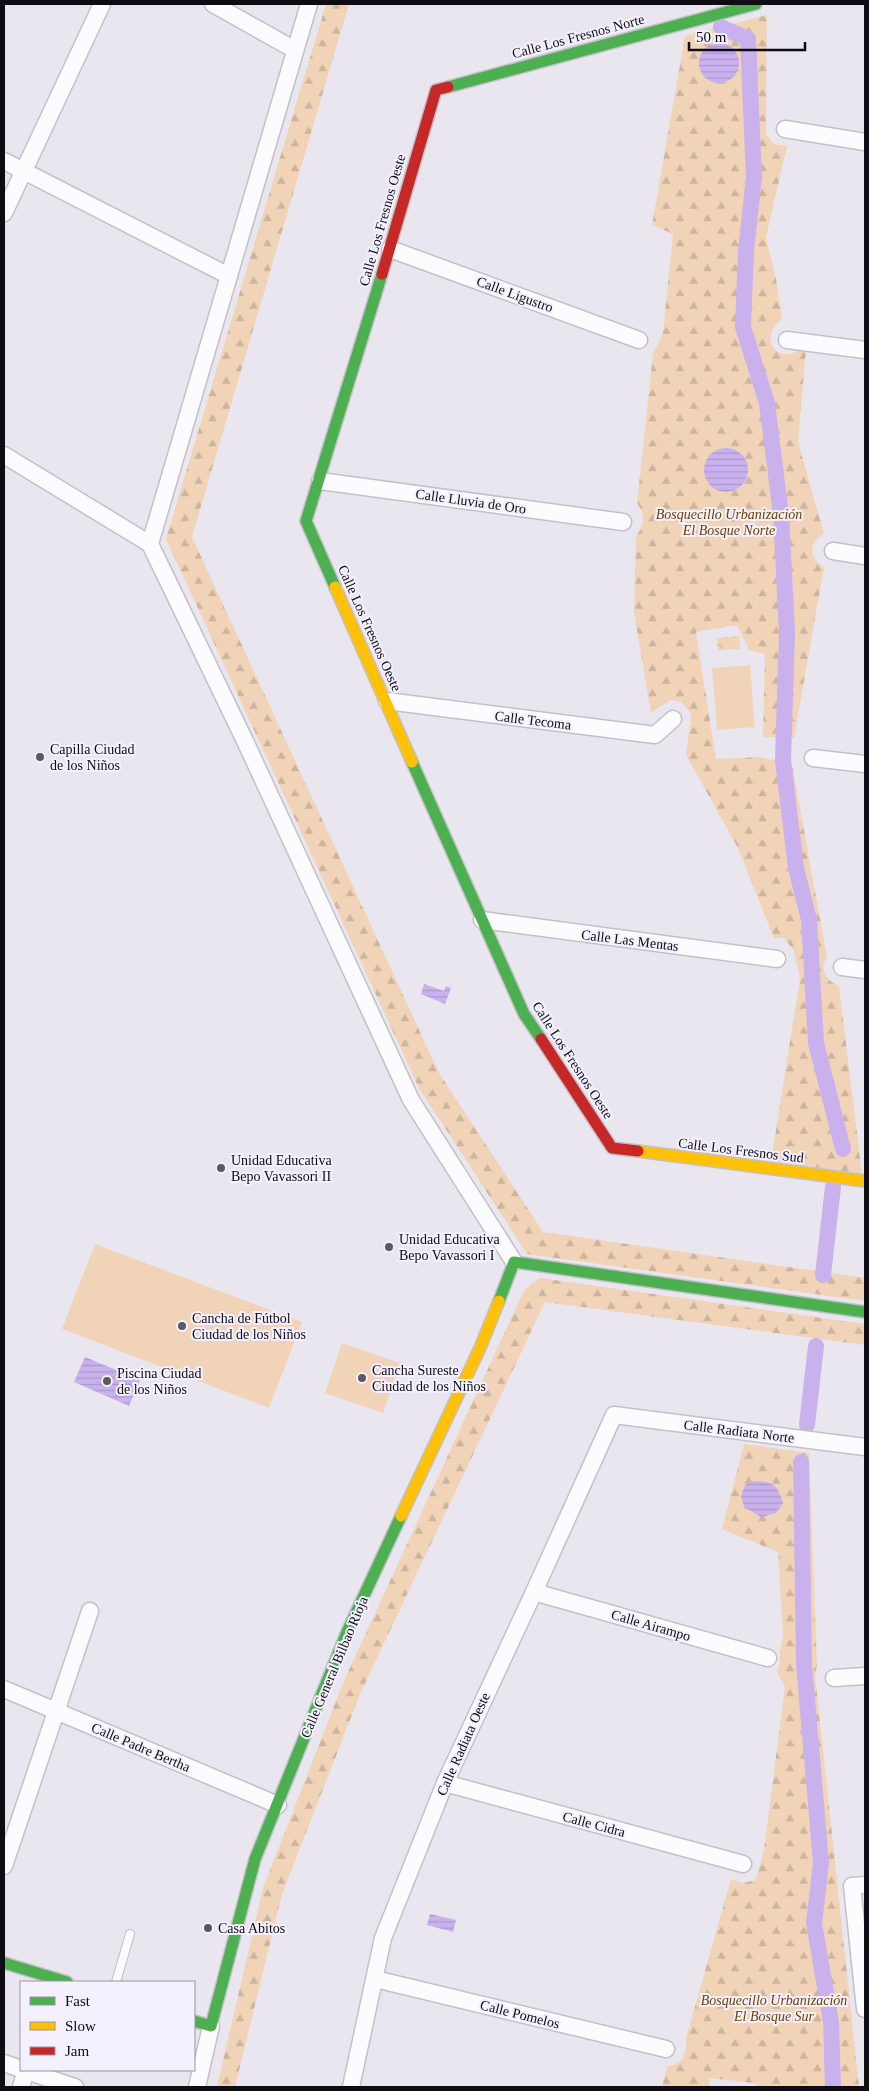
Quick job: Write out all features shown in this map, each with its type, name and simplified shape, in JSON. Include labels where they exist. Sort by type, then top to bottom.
[{"type":"street","points":[[4,213],[102,4]]},
{"type":"street","points":[[213,4],[295,50]]},
{"type":"street","points":[[150,544],[309,4]]},
{"type":"street","name":"Calle Los Fresnos Norte","points":[[436,90],[756,4]]},
{"type":"street","name":"Calle Los Fresnos Oeste","points":[[436,90],[390,249],[306,521],[524,1014],[612,1148]]},
{"type":"street","points":[[785,129],[865,142]]},
{"type":"street","points":[[4,161],[230,276]]},
{"type":"street","name":"Calle Ligustro","points":[[390,249],[639,340]]},
{"type":"street","points":[[787,340],[865,350]]},
{"type":"street","points":[[4,455],[150,544],[245,741],[411,1100],[514,1262],[865,1312]]},
{"type":"street","name":"Calle Lluvia de Oro","points":[[320,480],[623,522]]},
{"type":"street","points":[[833,551],[865,556]]},
{"type":"street","name":"Calle Tecoma","points":[[387,701],[655,735],[673,719]]},
{"type":"street","points":[[813,758],[865,764]]},
{"type":"street","name":"Calle Las Mentas","points":[[482,920],[777,959]]},
{"type":"street","points":[[842,967],[865,970]]},
{"type":"street","name":"Calle Los Fresnos Sud","points":[[612,1148],[865,1181]]},
{"type":"street","name":"Calle General Bilbao Rioja","points":[[197,2087],[255,1859],[347,1632],[480,1348],[514,1262]]},
{"type":"street","name":"Calle Radiata Norte","points":[[614,1415],[865,1447]]},
{"type":"street","name":"Calle Radiata Oeste","points":[[351,2087],[383,1938],[444,1783],[534,1592],[614,1415]]},
{"type":"street","name":"Calle Airampo","points":[[534,1592],[768,1658]]},
{"type":"street","points":[[4,1866],[90,1612]]},
{"type":"street","points":[[834,1678],[865,1676]]},
{"type":"street","name":"Calle Padre Bertha","points":[[4,1689],[278,1805]]},
{"type":"street","name":"Calle Cidra","points":[[444,1783],[742,1864]]},
{"type":"street","points":[[865,1885],[852,1886],[865,2009]]},
{"type":"street","points":[[4,1963],[64,1981]]},
{"type":"street","name":"Calle Pomelos","points":[[375,1979],[666,2049]]},
{"type":"street","points":[[195,2020],[211,2026]]},
{"type":"street","points":[[4,2063],[20,2069]]},
{"type":"street","points":[[21,2087],[23,2071]]},
{"type":"street","points":[[26,2071],[75,2087]]},
{"type":"lane","points":[[116,1981],[130,1934]]},
{"type":"green space","points":[[326,4],[349,4],[192,537],[439,1073],[543,1232],[865,1278],[865,1301],[527,1254],[419,1088],[166,539]]},
{"type":"green space","name":"Bosquecillo Urbanización El Bosque Norte","points":[[767,15],[766,134],[774,144],[787,146],[766,237],[776,279],[782,319],[773,329],[771,340],[775,350],[780,353],[790,354],[806,349],[798,442],[824,534],[815,541],[812,550],[815,560],[824,567],[794,738],[763,737],[765,654],[749,650],[737,625],[696,632],[716,759],[760,757],[792,764],[827,957],[824,971],[827,978],[839,986],[862,1174],[771,1161],[800,979],[794,951],[784,938],[774,938],[738,848],[686,755],[691,718],[690,712],[681,702],[674,700],[667,702],[651,713],[634,613],[636,536],[643,520],[643,515],[637,503],[653,354],[663,333],[673,234],[652,225],[685,36]]},
{"type":"green space","points":[[739,636],[740,649],[718,650],[717,638]]},
{"type":"green space","points":[[750,665],[755,727],[717,730],[712,668]]},
{"type":"green space","name":"Cancha de Fútbol Ciudad de los Niños","points":[[95,1244],[302,1322],[269,1408],[62,1329]]},
{"type":"green space","points":[[540,1278],[865,1324],[865,1345],[545,1302],[361,1692],[282,1894],[235,2087],[217,2087],[263,1888],[343,1683],[520,1299],[526,1288]]},
{"type":"green space","name":"Cancha Sureste Ciudad de los Niños","points":[[342,1343],[400,1363],[383,1413],[325,1393]]},
{"type":"green space","name":"Bosquecillo Urbanización El Bosque Sur","points":[[744,1444],[809,1453],[817,1665],[815,1675],[859,2087],[760,2087],[754,2083],[709,2078],[710,2087],[662,2087],[667,2066],[681,2061],[685,2053],[686,2038],[731,1879],[743,1883],[756,1880],[764,1849],[785,1687],[777,1672],[783,1634],[778,1552],[722,1529]]},
{"type":"shaded area","points":[[723,43],[730,46],[736,52],[739,63],[738,71],[730,80],[723,83],[715,83],[708,80],[700,71],[699,59],[702,52],[711,44]]},
{"type":"shaded area","points":[[730,448],[742,454],[747,461],[747,479],[742,486],[735,491],[722,492],[714,489],[707,482],[704,466],[707,458],[714,451]]},
{"type":"shaded area","points":[[424,984],[444,991],[446,986],[451,988],[445,1004],[421,994]]},
{"type":"shaded area","name":"Piscina Ciudad de los Niños","points":[[85,1357],[140,1380],[129,1406],[74,1382]]},
{"type":"shaded area","points":[[754,1481],[770,1483],[779,1492],[783,1503],[776,1513],[761,1517],[744,1507],[741,1496],[745,1485]]},
{"type":"shaded area","points":[[430,1914],[456,1920],[453,1932],[427,1925]]},
{"type":"waterway","points":[[721,27],[748,39],[754,177],[746,251],[743,327],[767,403],[781,515],[787,632],[783,760],[796,868],[809,920],[816,1043],[843,1149]]},
{"type":"waterway","points":[[823,1275],[833,1187]]},
{"type":"waterway","points":[[807,1425],[816,1346]]},
{"type":"waterway","points":[[801,1462],[804,1664],[821,1863],[814,1923],[831,2022],[833,2087]]},
{"type":"traffic: fast","points":[[448,87],[756,4]]},
{"type":"traffic: fast","points":[[335,587],[306,521],[382,274]]},
{"type":"traffic: fast","points":[[412,762],[524,1014],[541,1039]]},
{"type":"traffic: fast","points":[[499,1301],[514,1262],[865,1312]]},
{"type":"traffic: fast","points":[[195,2021],[211,2026],[255,1859],[347,1632],[401,1516]]},
{"type":"traffic: fast","points":[[4,1963],[64,1981]]},
{"type":"traffic: slow","points":[[335,587],[412,762]]},
{"type":"traffic: slow","points":[[638,1151],[865,1181]]},
{"type":"traffic: slow","points":[[401,1516],[480,1348],[499,1301]]},
{"type":"traffic: jam","points":[[382,274],[436,90],[448,87]]},
{"type":"traffic: jam","points":[[541,1039],[612,1148],[638,1151]]},
{"type":"place","name":"Capilla Ciudad de los Niños","points":[[40,757]]},
{"type":"place","name":"Unidad Educativa Bepo Vavassori II","points":[[221,1168]]},
{"type":"place","name":"Unidad Educativa Bepo Vavassori I","points":[[389,1247]]},
{"type":"place","name":"Cancha de Fútbol Ciudad de los Niños","points":[[182,1326]]},
{"type":"place","name":"Cancha Sureste Ciudad de los Niños","points":[[362,1378]]},
{"type":"place","name":"Piscina Ciudad de los Niños","points":[[107,1381]]},
{"type":"place","name":"Casa Abitos","points":[[208,1928]]}]
